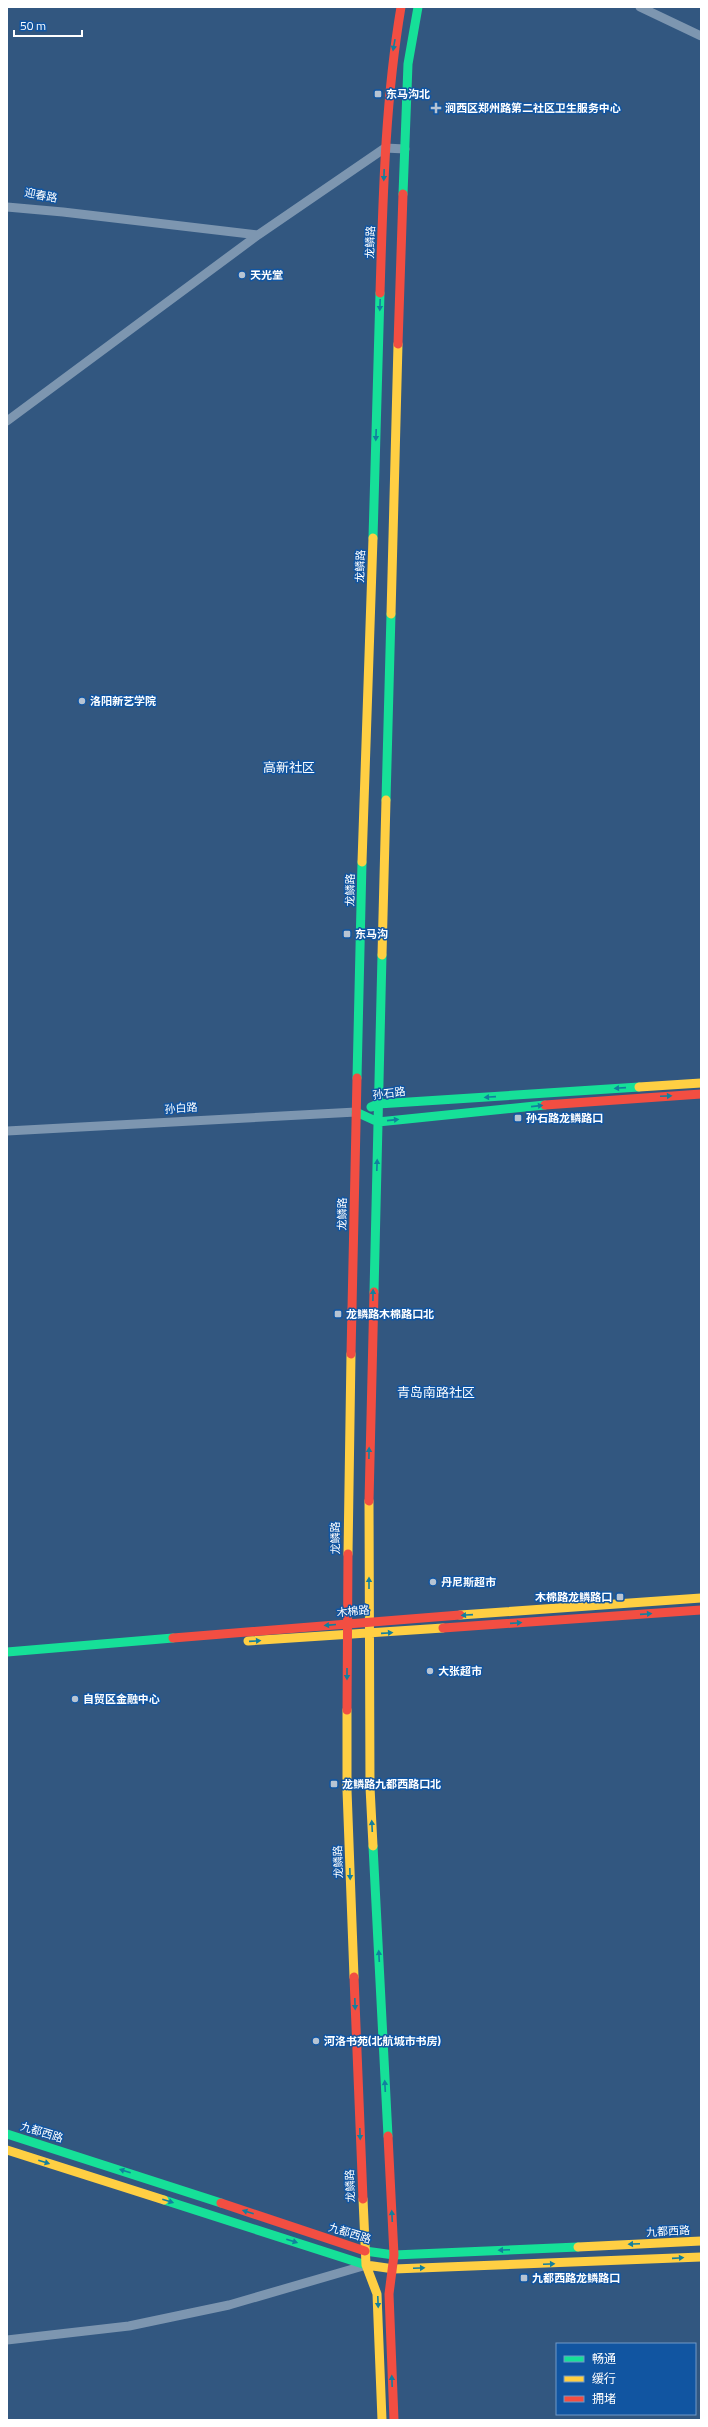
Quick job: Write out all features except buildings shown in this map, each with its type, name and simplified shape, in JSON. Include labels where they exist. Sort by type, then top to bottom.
[{"type":"main road","name":"龙鳞路","points":[[382,2420],[377,2294],[366,2265],[365,2251],[347,1790],[348,1467],[356,1112],[385,148],[391,65],[401,7]]},
{"type":"main road","points":[[394,2420],[389,2294],[394,2269],[394,2255],[370,1787],[369,1464],[405,149],[408,64],[418,7]]},
{"type":"main road","name":"孙石路","points":[[356,1112],[378,1104],[701,1083]]},
{"type":"main road","points":[[356,1112],[378,1122],[611,1099],[701,1094]]},
{"type":"main road","name":"木棉路","points":[[7,1652],[369,1622],[701,1598]]},
{"type":"main road","name":"木棉路","points":[[7,1659],[701,1610]]},
{"type":"main road","name":"九都西路","points":[[7,2134],[89,2159],[365,2251],[394,2255],[701,2241]]},
{"type":"main road","points":[[7,2150],[366,2265],[394,2269],[701,2257]]},
{"type":"street","points":[[640,7],[701,36]]},
{"type":"street","points":[[7,421],[258,235],[385,148],[405,149]]},
{"type":"street","name":"迎春路","points":[[7,202],[63,212]]},
{"type":"street","name":"迎春路","points":[[7,207],[63,212]]},
{"type":"street","points":[[63,212],[258,235]]},
{"type":"street","name":"孙白路","points":[[7,1131],[356,1112]]},
{"type":"street","points":[[7,2340],[129,2326],[229,2305],[366,2265]]},
{"type":"traffic: fast","points":[[403,194],[408,64],[418,7]]},
{"type":"traffic: fast","points":[[373,538],[380,293]]},
{"type":"traffic: fast","points":[[386,800],[391,614]]},
{"type":"traffic: fast","points":[[357,1078],[362,862]]},
{"type":"traffic: fast","points":[[374,1292],[382,955]]},
{"type":"traffic: fast","points":[[371,1107],[378,1104],[639,1087]]},
{"type":"traffic: fast","points":[[356,1112],[378,1122],[545,1105]]},
{"type":"traffic: fast","points":[[7,1652],[173,1638]]},
{"type":"traffic: fast","points":[[373,1846],[388,2136]]},
{"type":"traffic: fast","points":[[7,2134],[221,2203]]},
{"type":"traffic: fast","points":[[164,2200],[366,2265]]},
{"type":"traffic: fast","points":[[365,2251],[394,2255],[578,2247]]},
{"type":"traffic: slow","points":[[391,614],[398,344]]},
{"type":"traffic: slow","points":[[362,862],[373,538]]},
{"type":"traffic: slow","points":[[382,955],[386,800]]},
{"type":"traffic: slow","points":[[639,1087],[701,1083]]},
{"type":"traffic: slow","points":[[348,1554],[351,1354]]},
{"type":"traffic: slow","points":[[369,1501],[370,1787],[373,1846]]},
{"type":"traffic: slow","points":[[460,1615],[701,1598]]},
{"type":"traffic: slow","points":[[248,1641],[443,1628]]},
{"type":"traffic: slow","points":[[347,1710],[347,1790],[354,1977]]},
{"type":"traffic: slow","points":[[7,2150],[164,2200]]},
{"type":"traffic: slow","points":[[363,2199],[366,2265],[377,2294],[382,2420]]},
{"type":"traffic: slow","points":[[578,2247],[701,2241]]},
{"type":"traffic: slow","points":[[366,2265],[394,2269],[701,2257]]},
{"type":"traffic: jam","points":[[380,293],[388,114],[391,78],[401,7]]},
{"type":"traffic: jam","points":[[398,344],[403,194]]},
{"type":"traffic: jam","points":[[351,1354],[357,1078]]},
{"type":"traffic: jam","points":[[545,1105],[701,1094]]},
{"type":"traffic: jam","points":[[369,1501],[374,1292]]},
{"type":"traffic: jam","points":[[347,1710],[348,1554]]},
{"type":"traffic: jam","points":[[443,1628],[701,1610]]},
{"type":"traffic: jam","points":[[173,1638],[460,1615]]},
{"type":"traffic: jam","points":[[354,1977],[363,2199]]},
{"type":"traffic: jam","points":[[388,2136],[394,2255],[389,2294],[394,2420]]},
{"type":"traffic: jam","points":[[221,2203],[365,2251]]},
{"type":"place","name":"东马沟北","points":[[378,94]]},
{"type":"place","name":"涧西区郑州路第二社区卫生服务中心","points":[[436,108]]},
{"type":"place","name":"天光堂","points":[[242,275]]},
{"type":"place","name":"洛阳新艺学院","points":[[82,701]]},
{"type":"place","name":"东马沟","points":[[347,934]]},
{"type":"place","name":"孙石路龙鳞路口","points":[[518,1118]]},
{"type":"place","name":"龙鳞路木棉路口北","points":[[338,1314]]},
{"type":"place","name":"丹尼斯超市","points":[[433,1582]]},
{"type":"place","name":"木棉路龙鳞路口","points":[[620,1597]]},
{"type":"place","name":"大张超市","points":[[430,1671]]},
{"type":"place","name":"自贸区金融中心","points":[[75,1699]]},
{"type":"place","name":"龙鳞路九都西路口北","points":[[334,1784]]},
{"type":"place","name":"河洛书苑(北航城市书房)","points":[[316,2041]]},
{"type":"place","name":"九都西路龙鳞路口","points":[[524,2278]]},
{"type":"district","name":"高新社区","points":[[289,767]]},
{"type":"district","name":"青岛南路社区","points":[[436,1392]]}]
